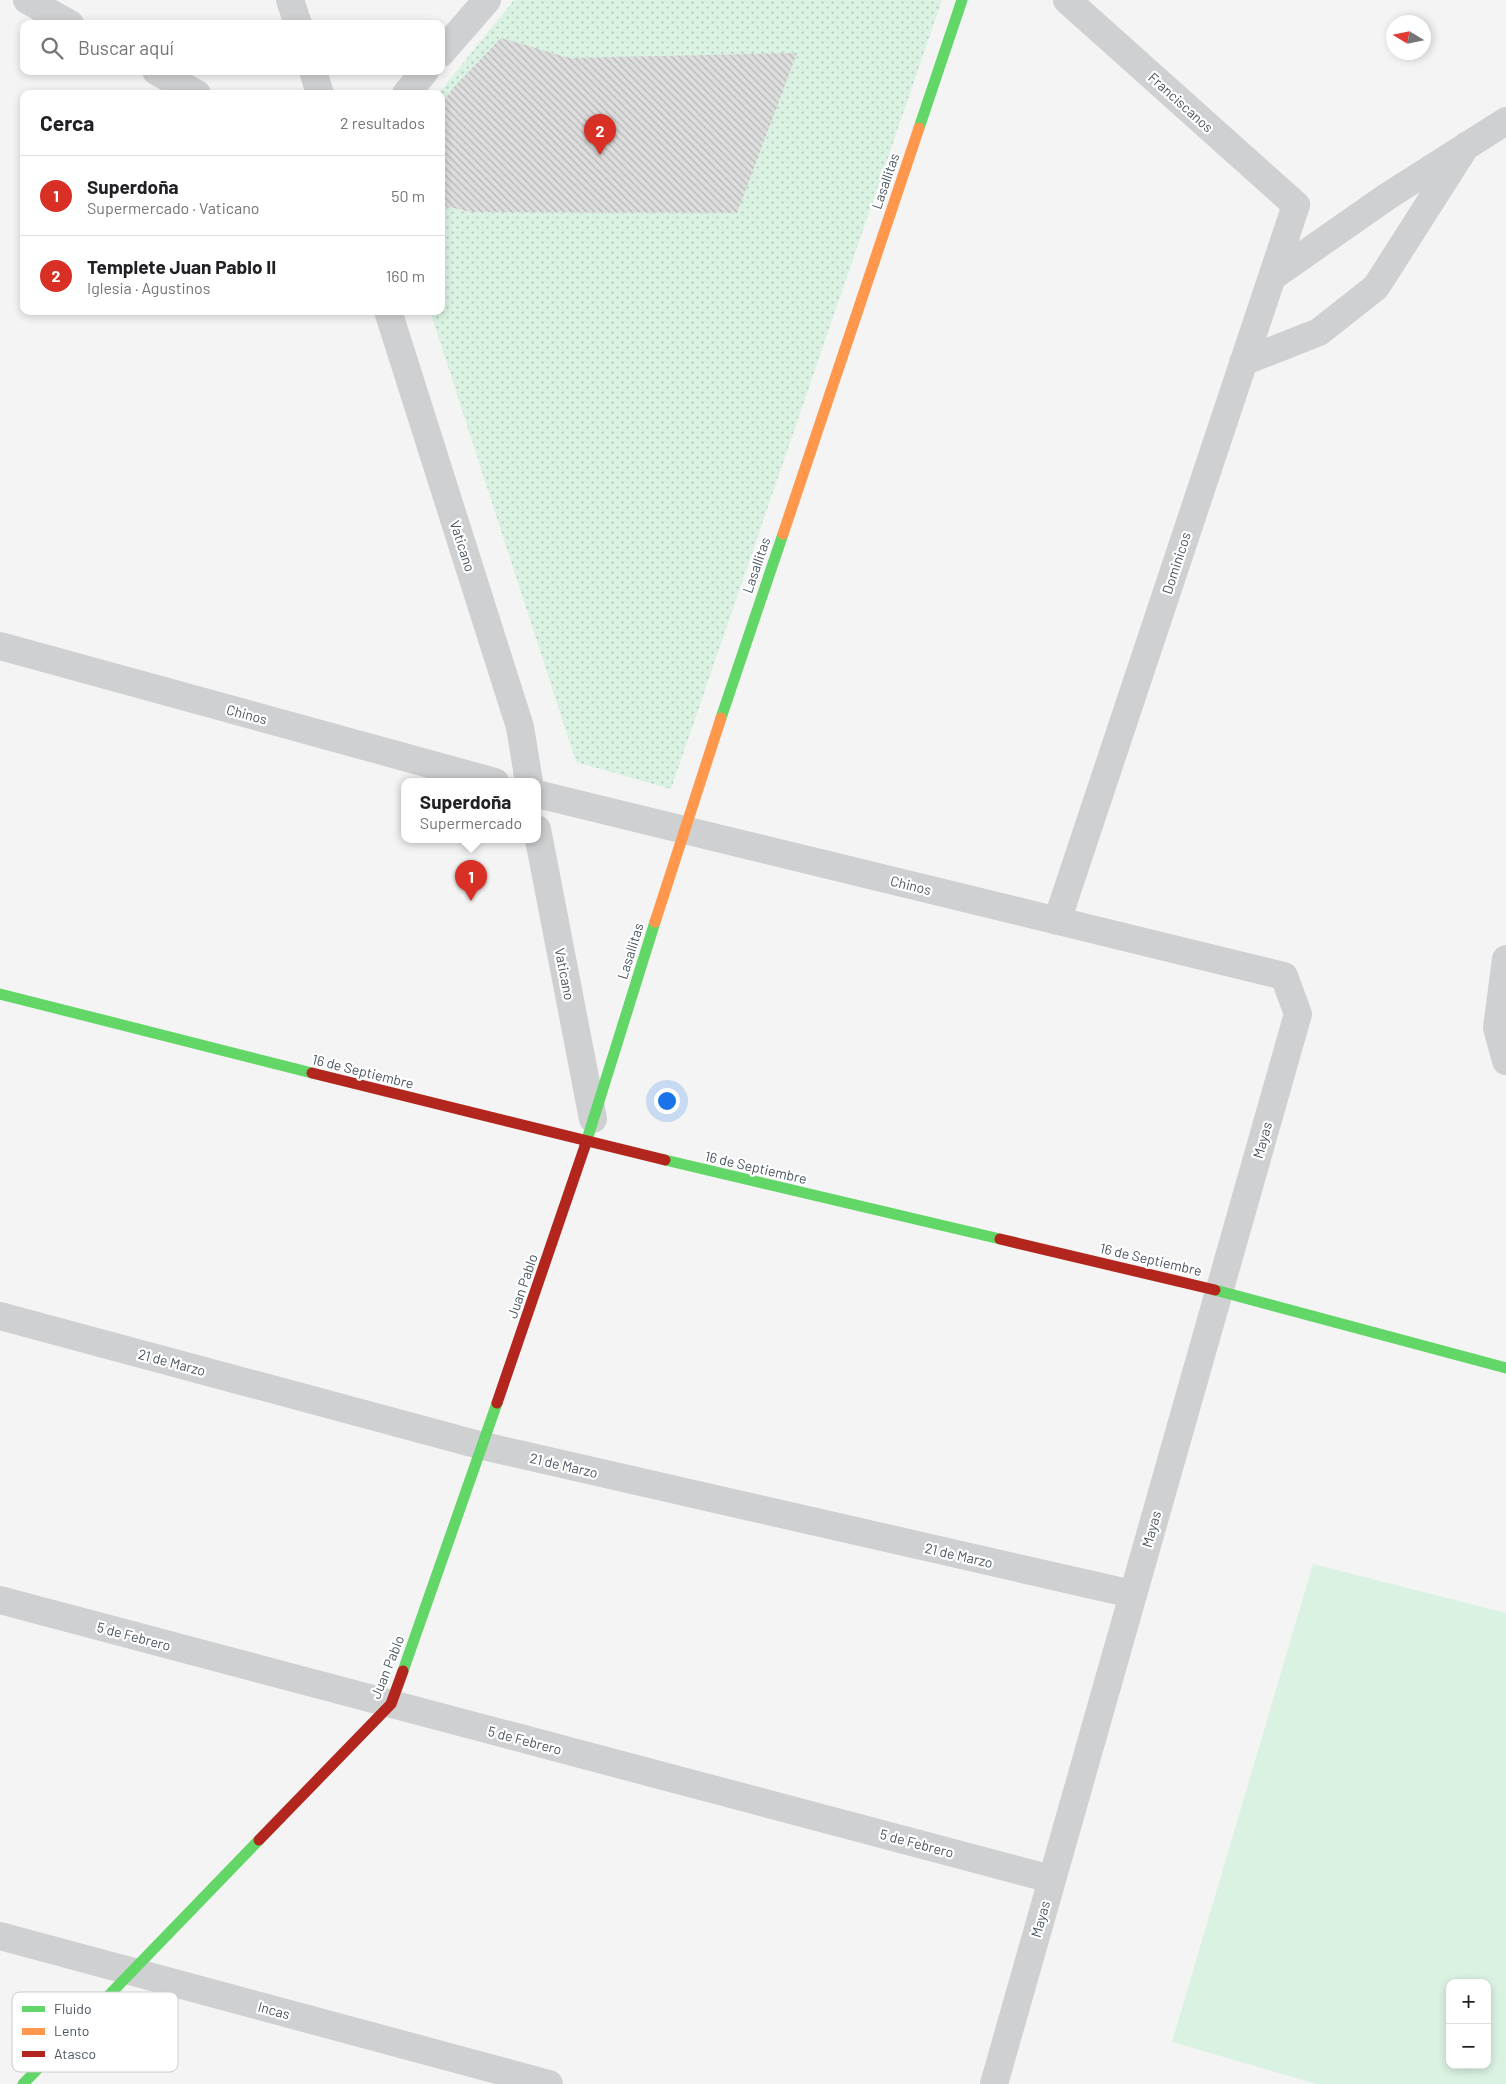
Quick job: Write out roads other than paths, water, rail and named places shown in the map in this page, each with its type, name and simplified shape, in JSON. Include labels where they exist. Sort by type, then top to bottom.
[{"type":"street","points":[[28,0],[63,20]]},
{"type":"street","points":[[290,0],[297,20]]},
{"type":"street","points":[[445,48],[487,0]]},
{"type":"street","name":"Lasallitas","points":[[589,1131],[684,829],[962,0]]},
{"type":"street","name":"Franciscanos","points":[[1067,0],[1296,205]]},
{"type":"street","points":[[163,75],[190,90]]},
{"type":"street","points":[[314,75],[319,90]]},
{"type":"street","points":[[409,90],[423,75]]},
{"type":"street","points":[[1272,276],[1388,196],[1506,121]]},
{"type":"street","points":[[1243,362],[1319,332],[1376,287],[1466,146]]},
{"type":"street","name":"Dominicos","points":[[1057,921],[1296,205]]},
{"type":"street","name":"Vaticano","points":[[389,315],[520,728],[527,778]]},
{"type":"street","name":"Chinos","points":[[0,646],[480,778]]},
{"type":"street","name":"Chinos","points":[[541,795],[1284,976]]},
{"type":"street","name":"Vaticano","points":[[539,843],[589,1131]]},
{"type":"street","points":[[1506,959],[1497,1028],[1506,1062]]},
{"type":"street","name":"Mayas","points":[[994,2084],[1298,1014],[1284,976]]},
{"type":"street","name":"16 de Septiembre","points":[[0,994],[589,1131],[1220,1291],[1506,1368]]},
{"type":"street","name":"Juan Pablo","points":[[114,1992],[391,1704],[484,1446],[589,1131]]},
{"type":"street","name":"21 de Marzo","points":[[0,1316],[484,1446],[1132,1594]]},
{"type":"street","name":"5 de Febrero","points":[[0,1600],[1051,1879]]},
{"type":"street","name":"Incas","points":[[0,1936],[549,2084]]},
{"type":"street","name":"Juan Pablo","points":[[23,2084],[35,2072]]},
{"type":"place","name":"Templete Juan Pablo II","points":[[600,155]]},
{"type":"place","name":"Superdoña","points":[[471,901]]}]
